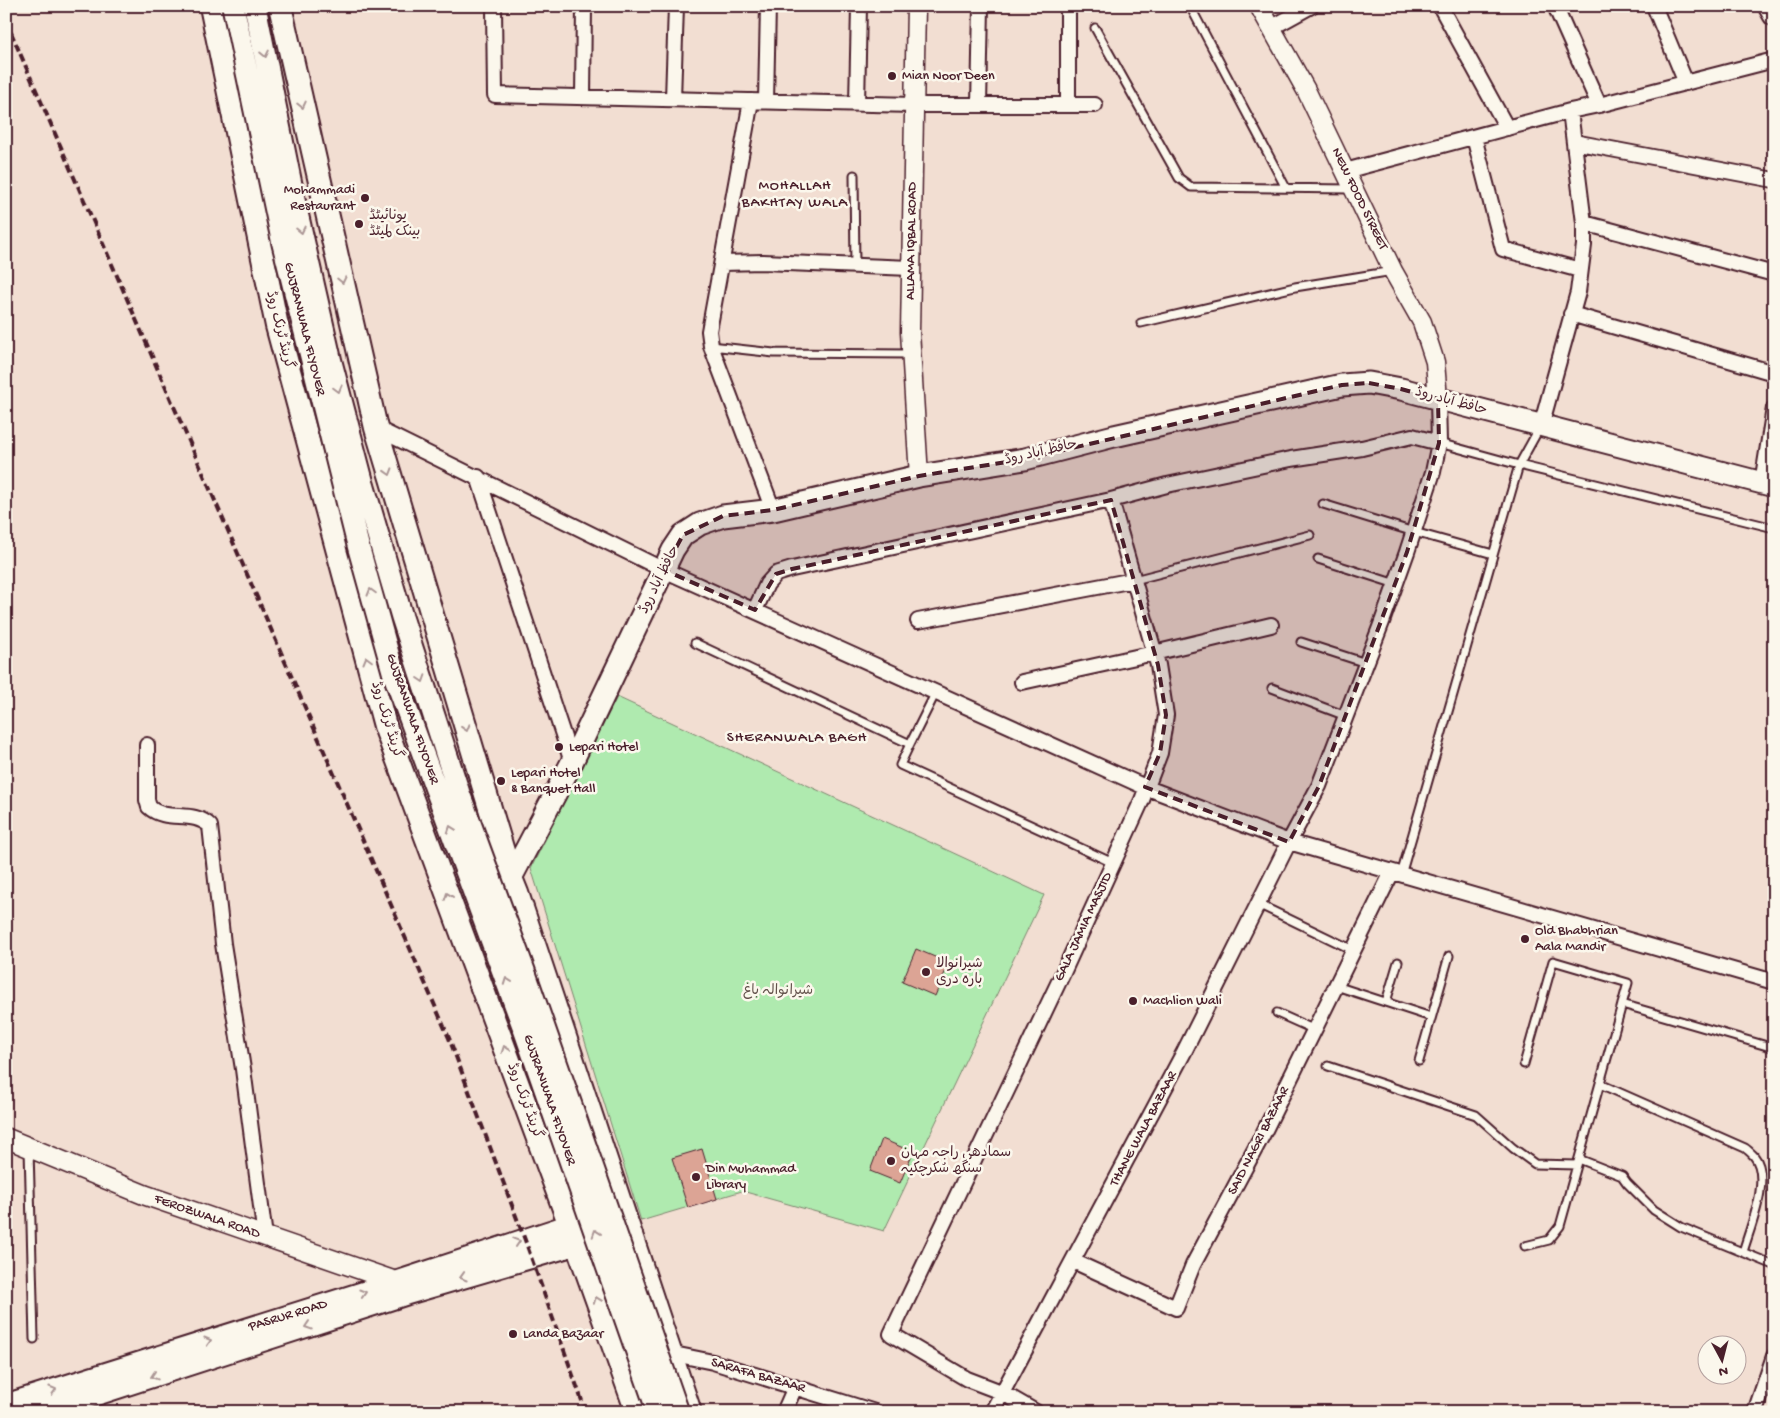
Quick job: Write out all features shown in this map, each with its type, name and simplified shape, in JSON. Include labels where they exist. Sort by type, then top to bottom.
[{"type":"highway","name":"گرینڈ ٹرنک روڈ","points":[[211,6],[277,326],[385,726],[574,1234],[637,1412]]},
{"type":"highway","points":[[280,6],[376,428],[511,878],[690,1412]]},
{"type":"main road","name":"GUJRANWALA FLYOVER","points":[[233,6],[283,244],[359,549],[394,675],[523,1026],[658,1412]]},
{"type":"main road","name":"GUJRANWALA FLYOVER","points":[[255,6],[331,362],[363,484],[402,617],[459,793],[526,976],[678,1412]]},
{"type":"main road","points":[[1769,6],[1774,15]]},
{"type":"main road","name":"حافظ آباد روڈ","points":[[511,878],[572,762],[673,550],[682,535],[700,524],[723,516],[773,510],[919,476],[1025,459],[1114,436],[1342,386],[1369,383],[1401,389],[1768,485]]},
{"type":"main road","name":"FEROZWALA ROAD","points":[[6,1138],[145,1195],[265,1236],[402,1288]]},
{"type":"main road","name":"PASRUR ROAD","points":[[6,1405],[402,1288],[574,1234]]},
{"type":"main road","name":"PASRUR ROAD","points":[[42,1412],[402,1288]]},
{"type":"street","points":[[494,6],[494,95],[914,105],[1095,105]]},
{"type":"street","points":[[583,97],[584,6]]},
{"type":"street","points":[[673,99],[676,6]]},
{"type":"street","points":[[766,101],[768,6]]},
{"type":"street","points":[[857,104],[859,6]]},
{"type":"street","name":"ALLAMA IQBAL ROAD","points":[[916,6],[910,354],[919,476]]},
{"type":"street","points":[[980,105],[981,6]]},
{"type":"street","points":[[1068,6],[1068,105]]},
{"type":"street","name":"NEW FOOD STREET","points":[[1259,6],[1306,90],[1393,271],[1422,322],[1435,362],[1438,399]]},
{"type":"street","points":[[1271,28],[1311,6]]},
{"type":"street","points":[[1440,6],[1507,128]]},
{"type":"street","points":[[1555,6],[1599,105]]},
{"type":"street","points":[[1654,6],[1686,83]]},
{"type":"street","points":[[1346,171],[1570,111],[1774,60]]},
{"type":"street","points":[[750,101],[709,331],[711,346],[773,510]]},
{"type":"street","points":[[1541,426],[1578,292],[1584,245],[1584,223],[1570,111]]},
{"type":"street","points":[[1474,137],[1503,249],[1580,270]]},
{"type":"street","points":[[1574,142],[1774,180]]},
{"type":"street","points":[[1584,223],[1774,274]]},
{"type":"street","points":[[722,263],[762,262],[911,268]]},
{"type":"street","points":[[1571,314],[1774,373]]},
{"type":"street","name":"THANE WALA BAZAAR","points":[[992,1412],[1184,1052],[1319,786],[1396,584],[1434,472],[1439,443],[1438,399]]},
{"type":"street","points":[[1768,485],[1774,408]]},
{"type":"street","points":[[376,428],[664,570],[1145,787],[1289,842],[1774,982]]},
{"type":"street","points":[[755,610],[767,584],[776,574],[784,572],[903,544],[1111,500],[1167,485],[1291,459],[1362,448],[1412,436],[1439,443]]},
{"type":"street","points":[[478,477],[572,762]]},
{"type":"street","name":"GALA JAMIA MASJID","points":[[1001,1392],[966,1378],[891,1334],[1063,973],[1142,800],[1145,787],[1160,753],[1166,715],[1158,665],[1111,500]]},
{"type":"street","points":[[918,621],[1134,580]]},
{"type":"street","points":[[1022,682],[1270,625]]},
{"type":"street","points":[[147,746],[147,800],[149,807],[161,815],[194,817],[203,820],[210,826],[222,944],[244,1069],[265,1236]]},
{"type":"street","name":"SAID NAGRI BAZAAR","points":[[1073,1261],[1176,1308],[1194,1265],[1263,1134],[1354,950],[1397,874]]},
{"type":"street","points":[[622,1369],[670,1353]]},
{"type":"street","name":"SARAFA BAZAAR","points":[[670,1353],[713,1362],[874,1412]]},
{"type":"street","points":[[1755,1412],[1774,1356]]},
{"type":"street","points":[[784,1412],[795,1387]]},
{"type":"street","points":[[1001,1392],[1036,1412]]},
{"type":"lane","points":[[1190,6],[1286,188]]},
{"type":"lane","points":[[1095,28],[1179,178],[1192,187],[1354,189]]},
{"type":"lane","points":[[854,175],[855,266]]},
{"type":"lane","points":[[1141,323],[1295,287],[1393,271]]},
{"type":"lane","points":[[711,346],[774,353],[910,354]]},
{"type":"lane","points":[[1397,874],[1519,465],[1541,426]]},
{"type":"lane","points":[[1439,443],[1519,465],[1774,528]]},
{"type":"lane","points":[[1323,504],[1493,554]]},
{"type":"lane","points":[[1134,580],[1310,535]]},
{"type":"lane","points":[[1318,559],[1396,584]]},
{"type":"lane","points":[[1301,642],[1366,664]]},
{"type":"lane","points":[[695,643],[910,744]]},
{"type":"lane","points":[[1272,688],[1346,716]]},
{"type":"lane","points":[[936,692],[900,765],[1113,863]]},
{"type":"lane","points":[[1258,904],[1354,950]]},
{"type":"lane","points":[[1419,1061],[1449,956]]},
{"type":"lane","points":[[1524,1064],[1553,960],[1628,983],[1560,1226],[1549,1240],[1525,1246]]},
{"type":"lane","points":[[1386,1002],[1398,962]]},
{"type":"lane","points":[[1336,986],[1431,1017]]},
{"type":"lane","points":[[1622,1004],[1774,1048]]},
{"type":"lane","points":[[1277,1013],[1314,1030]]},
{"type":"lane","points":[[1328,1066],[1476,1116],[1535,1164],[1578,1162],[1622,1176],[1654,1210],[1681,1227],[1774,1265]]},
{"type":"lane","points":[[1600,1084],[1745,1148],[1755,1157],[1760,1170],[1761,1188],[1743,1252]]},
{"type":"lane","points":[[29,1148],[34,1338]]},
{"type":"highlighted area","points":[[1369,383],[1438,399],[1439,443],[1407,552],[1319,786],[1289,842],[1145,787],[1160,753],[1166,715],[1158,665],[1111,500],[792,569],[776,574],[755,610],[664,570],[683,535],[723,516],[773,510],[919,476],[1025,459],[1342,385]]},
{"type":"green space","name":"شیرانوالہ باغ","points":[[617,697],[1044,895],[884,1231],[742,1191],[641,1221],[531,868]]},
{"type":"building","name":"شیرانوالا بارہ دری","points":[[916,949],[949,963],[935,996],[902,982]]},
{"type":"building","name":"سمادھی راجہ مہان سنگھ سُکرچکیہ","points":[[882,1139],[913,1152],[900,1183],[870,1171]]},
{"type":"building","points":[[702,1149],[717,1199],[688,1208],[672,1158]]},
{"type":"railway","points":[[6,21],[449,1038],[525,1240],[586,1412]]},
{"type":"place","name":"Mian Noor Deen","points":[[892,76]]},
{"type":"place","name":"Mohammadi Restaurant","points":[[365,198]]},
{"type":"place","name":"یونائیٹڈ بینک لمیٹڈ","points":[[359,224]]},
{"type":"place","name":"Lepari Hotel","points":[[559,747]]},
{"type":"place","name":"Lepari Hotel & Banquet Hall","points":[[501,781]]},
{"type":"place","name":"Old Bhabhrian Aala Mandir","points":[[1525,939]]},
{"type":"place","name":"شیرانوالا بارہ دری","points":[[926,972]]},
{"type":"place","name":"Machlion Wali","points":[[1133,1001]]},
{"type":"place","name":"سمادھی راجہ مہان سنگھ سُکرچکیہ","points":[[891,1161]]},
{"type":"place","name":"Din Muhammad Library","points":[[696,1177]]},
{"type":"place","name":"Landa Bazaar","points":[[513,1334]]},
{"type":"district","name":"MOHALLAH BAKHTAY WALA","points":[[795,194]]},
{"type":"district","name":"SHERANWALA BAGH","points":[[797,738]]}]
